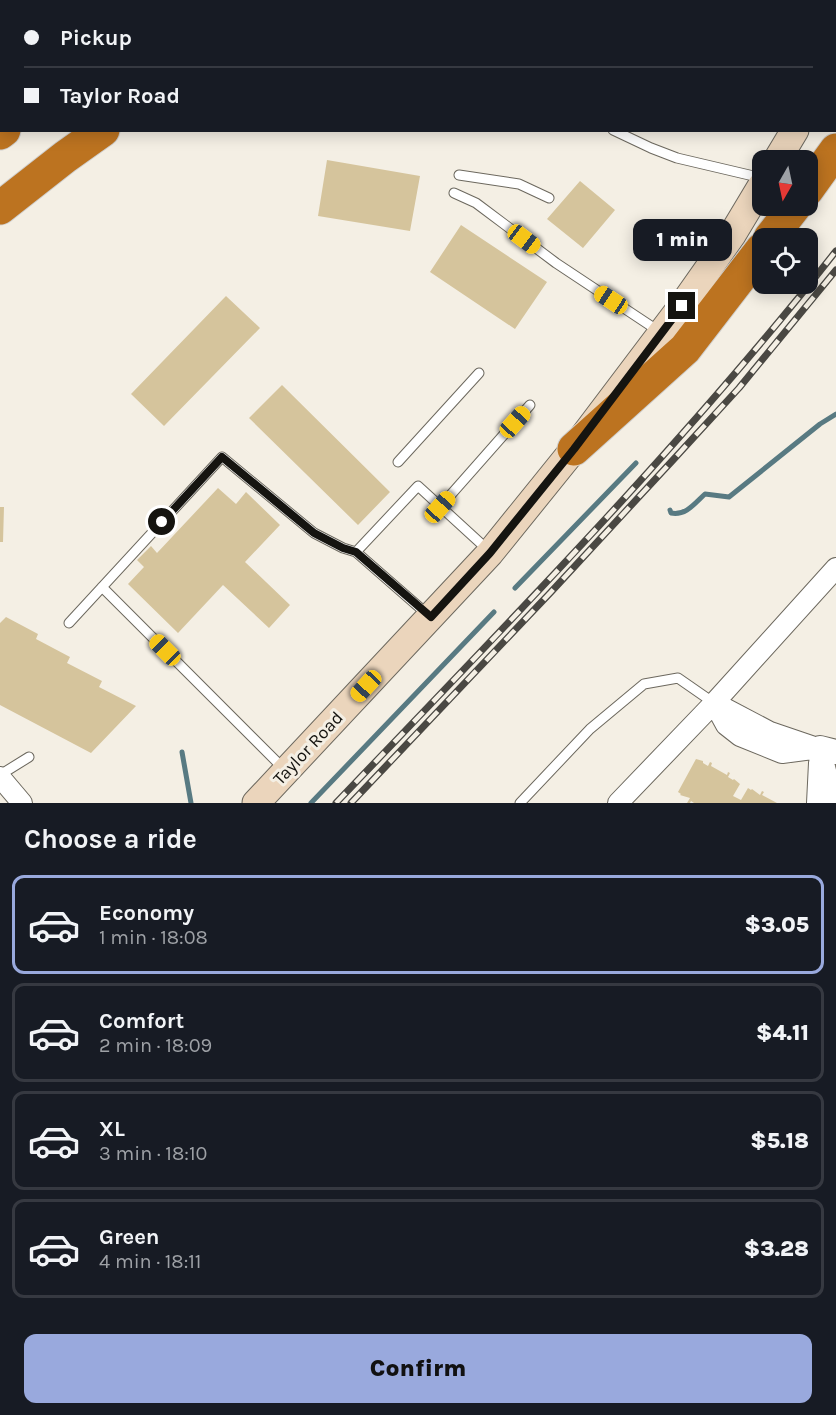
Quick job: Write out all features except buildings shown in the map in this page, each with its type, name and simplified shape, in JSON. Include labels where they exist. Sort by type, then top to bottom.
[{"type":"highway","points":[[0,208],[100,132]]},
{"type":"highway","points":[[818,175],[836,150]]},
{"type":"highway","points":[[778,228],[787,216]]},
{"type":"highway","points":[[574,449],[685,349],[752,262]]},
{"type":"main road","points":[[783,150],[794,132]]},
{"type":"main road","name":"Taylor Road","points":[[256,803],[490,553],[574,449],[662,333],[732,235],[752,202]]},
{"type":"street","points":[[620,802],[714,703],[836,568]]},
{"type":"street","points":[[714,703],[770,732],[828,750]]},
{"type":"street","points":[[817,803],[828,750]]},
{"type":"street","points":[[828,750],[832,803]]},
{"type":"street","points":[[0,776],[22,803]]},
{"type":"lane","points":[[618,132],[677,158],[752,176]]},
{"type":"lane","points":[[459,175],[519,184],[549,198]]},
{"type":"lane","points":[[454,192],[476,203],[556,263],[662,333]]},
{"type":"lane","points":[[398,462],[479,374]]},
{"type":"lane","points":[[440,507],[530,405]]},
{"type":"lane","points":[[69,623],[222,457],[314,533],[356,552],[431,617]]},
{"type":"lane","points":[[356,552],[417,486],[490,553]]},
{"type":"lane","points":[[102,587],[286,772]]},
{"type":"lane","points":[[520,803],[590,729],[644,684],[678,678],[714,703]]},
{"type":"lane","points":[[0,776],[29,757]]},
{"type":"waterway","points":[[670,510],[671,513],[686,511],[705,494],[729,497],[820,424],[836,414]]},
{"type":"waterway","points":[[515,588],[636,463]]},
{"type":"waterway","points":[[311,803],[494,612]]},
{"type":"waterway","points":[[182,752],[191,803]]},
{"type":"railway","points":[[336,803],[593,533],[717,394],[836,251]]},
{"type":"railway","points":[[351,803],[551,592],[739,388],[836,270]]},
{"type":"route","points":[[162,522],[222,457],[314,533],[356,552],[431,617],[490,553],[574,449],[682,306]]}]
